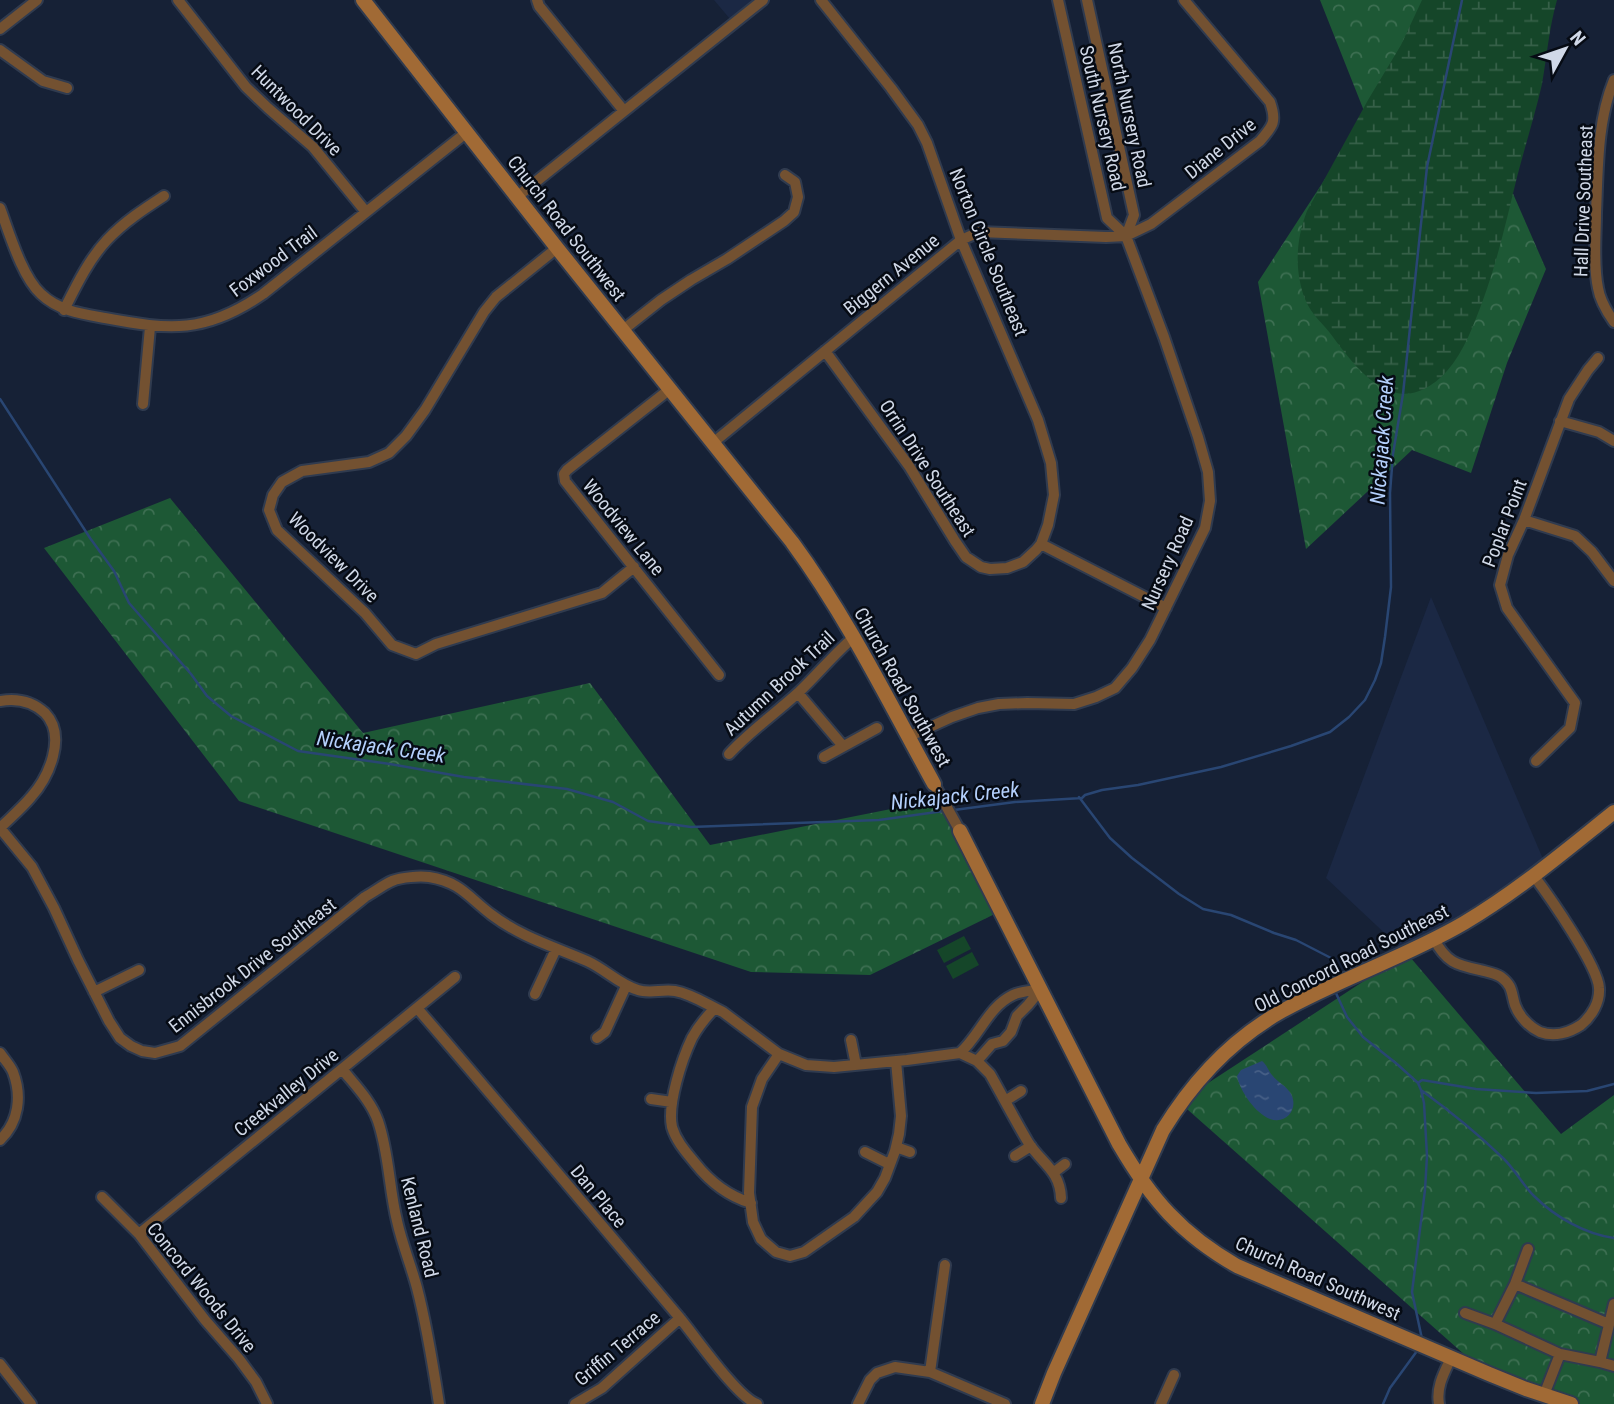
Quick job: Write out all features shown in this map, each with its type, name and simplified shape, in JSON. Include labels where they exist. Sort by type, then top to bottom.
[{"type":"street","points":[[0,29],[37,0]]},
{"type":"street","name":"Huntwood Drive","points":[[178,0],[246,87],[313,147],[366,212]]},
{"type":"street","name":"Church Road Southwest","points":[[363,0],[557,248],[714,442],[816,575],[854,638],[960,831],[1119,1144],[1140,1179],[1164,1209],[1187,1232],[1237,1266],[1451,1358],[1571,1404]]},
{"type":"street","points":[[537,0],[539,6],[624,111]]},
{"type":"street","points":[[518,196],[762,0]]},
{"type":"street","name":"Norton Circle Southeast","points":[[821,0],[891,88],[918,125],[927,143],[961,240],[1023,381],[1048,448],[1054,495],[1041,544]]},
{"type":"street","name":"South Nursery Road","points":[[1058,0],[1107,218],[1126,236]]},
{"type":"street","name":"North Nursery Road","points":[[1087,0],[1134,215],[1126,236]]},
{"type":"street","name":"Diane Drive","points":[[1126,236],[1151,225],[1260,141],[1272,128],[1274,121],[1270,102],[1184,0]]},
{"type":"street","points":[[0,50],[44,81],[67,88]]},
{"type":"street","name":"Hall Drive Southeast","points":[[1614,80],[1606,100],[1598,149],[1595,243],[1598,289],[1605,310],[1614,322]]},
{"type":"street","name":"Foxwood Trail","points":[[0,208],[26,272],[36,288],[64,310],[150,327],[177,327],[231,314],[263,294],[467,132]]},
{"type":"street","points":[[623,330],[681,287],[727,259],[794,212],[799,197],[795,182],[785,176]]},
{"type":"street","points":[[64,310],[84,271],[106,241],[138,213],[164,196]]},
{"type":"street","name":"Biggern Avenue","points":[[714,442],[961,240],[979,232],[1126,236]]},
{"type":"street","name":"Nursery Road","points":[[908,737],[978,708],[999,704],[1074,704],[1115,688],[1144,649],[1205,528],[1210,501],[1208,472],[1164,337],[1126,236]]},
{"type":"street","name":"Woodview Drive","points":[[557,248],[496,297],[484,312],[425,410],[406,436],[389,453],[369,462],[302,471],[282,482],[273,495],[269,510],[277,530],[365,613],[392,645],[416,654],[436,644],[602,593],[634,567]]},
{"type":"street","points":[[143,404],[150,327]]},
{"type":"street","name":"Orrin Drive Southeast","points":[[825,351],[909,466],[966,557],[981,567],[1007,568],[1023,562],[1041,544]]},
{"type":"street","name":"Poplar Point","points":[[1536,761],[1570,728],[1575,703],[1507,608],[1500,585],[1508,555],[1524,520],[1569,399],[1598,358]]},
{"type":"street","name":"Woodview Lane","points":[[670,389],[564,474],[565,481],[719,675]]},
{"type":"street","points":[[1560,421],[1599,432],[1614,441]]},
{"type":"street","points":[[1524,520],[1575,536],[1592,552],[1614,581]]},
{"type":"street","points":[[1041,544],[1166,608]]},
{"type":"street","name":"Autumn Brook Trail","points":[[729,754],[854,638]]},
{"type":"street","points":[[798,692],[844,746]]},
{"type":"street","points":[[0,701],[12,699],[33,703],[50,718],[55,730],[52,761],[43,781],[32,797],[0,828]]},
{"type":"street","points":[[824,757],[877,728]]},
{"type":"street","name":"Old Concord Road Southeast","points":[[1042,1404],[1163,1130],[1185,1096],[1206,1072],[1255,1028],[1281,1012],[1434,939],[1503,898],[1614,812]]},
{"type":"street","name":"Ennisbrook Drive Southeast","points":[[0,828],[32,867],[109,1021],[120,1038],[142,1051],[155,1053],[180,1046],[365,897],[392,881],[428,877],[450,883],[463,889],[492,915],[521,934],[556,949]]},
{"type":"street","points":[[1434,939],[1446,957],[1455,963],[1499,975],[1508,984],[1520,1015],[1528,1024],[1551,1034],[1575,1029],[1586,1021],[1598,999],[1596,975],[1534,876]]},
{"type":"street","points":[[536,994],[556,949],[606,971],[626,986],[641,991],[673,990],[684,993],[723,1012],[779,1054],[793,1061],[819,1067],[960,1053],[977,1061],[990,1074],[1031,1146],[1061,1186],[1061,1198]]},
{"type":"street","points":[[94,992],[139,970]]},
{"type":"street","name":"Creekvalley Drive","points":[[139,1234],[455,977]]},
{"type":"street","points":[[597,1038],[605,1032],[626,986]]},
{"type":"street","points":[[960,1053],[1007,998],[1016,993],[1041,989]]},
{"type":"street","points":[[977,1061],[992,1044],[1003,1041],[1011,1032],[1017,1016],[1041,989]]},
{"type":"street","name":"Dan Place","points":[[417,1008],[736,1387],[750,1402],[757,1404]]},
{"type":"street","points":[[715,1008],[692,1038],[682,1063],[670,1114],[674,1134],[702,1171],[727,1193],[751,1203]]},
{"type":"street","points":[[979,1028],[992,1044]]},
{"type":"street","points":[[851,1040],[856,1065]]},
{"type":"street","points":[[0,1053],[12,1070],[19,1105],[7,1134],[0,1140]]},
{"type":"street","points":[[779,1054],[762,1079],[752,1107],[749,1193],[753,1222],[761,1240],[776,1252],[790,1256],[804,1252],[844,1224],[866,1205],[885,1178],[896,1147],[901,1116],[896,1061]]},
{"type":"street","name":"Kenland Road","points":[[342,1069],[368,1101],[378,1120],[387,1154],[397,1221],[413,1270],[431,1349],[439,1404]]},
{"type":"street","points":[[1005,1101],[1021,1091]]},
{"type":"street","points":[[651,1099],[671,1102]]},
{"type":"street","points":[[1015,1156],[1031,1146]]},
{"type":"street","points":[[896,1147],[910,1152]]},
{"type":"street","points":[[865,1152],[889,1164]]},
{"type":"street","points":[[1053,1173],[1065,1164]]},
{"type":"street","name":"Concord Woods Drive","points":[[102,1197],[139,1234],[256,1382],[267,1404]]},
{"type":"street","points":[[1495,1324],[1515,1284],[1528,1249]]},
{"type":"street","points":[[930,1372],[945,1265]]},
{"type":"street","points":[[1515,1284],[1609,1324]]},
{"type":"street","points":[[1600,1362],[1614,1304]]},
{"type":"street","points":[[1465,1313],[1560,1354],[1614,1366]]},
{"type":"street","name":"Griffin Terrace","points":[[575,1404],[602,1388],[680,1318]]},
{"type":"street","points":[[1544,1395],[1560,1354]]},
{"type":"street","points":[[1439,1404],[1440,1382],[1451,1358]]},
{"type":"street","points":[[0,1364],[30,1404]]},
{"type":"street","points":[[858,1404],[870,1380],[877,1373],[885,1369],[902,1368],[930,1372],[1005,1404]]},
{"type":"street","points":[[1161,1404],[1174,1375]]},
{"type":"shaded area","points":[[714,0],[752,0],[730,19]]},
{"type":"shaded area","points":[[1431,597],[1546,866],[1410,957],[1326,878]]},
{"type":"green space","points":[[1320,0],[1555,0],[1500,164],[1546,269],[1507,363],[1471,473],[1412,450],[1306,549],[1258,282],[1366,116]]},
{"type":"green space","points":[[1422,0],[1557,0],[1539,96],[1498,254],[1476,319],[1463,347],[1447,371],[1430,386],[1413,393],[1398,393],[1369,379],[1311,310],[1301,288],[1298,255],[1300,232],[1307,211],[1401,45]]},
{"type":"green space","points":[[170,498],[363,733],[590,683],[710,845],[941,799],[1005,909],[870,975],[751,972],[239,801],[44,548]]},
{"type":"green space","points":[[964,936],[971,949],[944,963],[937,950]]},
{"type":"green space","points":[[972,952],[979,965],[953,979],[946,966]]},
{"type":"green space","points":[[1410,957],[1561,1134],[1614,1095],[1614,1404],[1573,1404],[1474,1363],[1179,1102],[1396,960]]},
{"type":"water","points":[[1262,1061],[1289,1091],[1293,1100],[1292,1110],[1281,1120],[1270,1119],[1259,1112],[1245,1095],[1237,1076],[1241,1070]]},
{"type":"waterway","name":"Nickajack Creek","points":[[954,810],[1015,802],[1082,798],[1102,790],[1221,767],[1330,732],[1365,700],[1381,663],[1391,587],[1390,493],[1393,454],[1403,394],[1427,167],[1462,0]]},
{"type":"waterway","name":"Nickajack Creek","points":[[0,399],[114,571],[129,603],[207,696],[231,716],[298,751],[464,777],[567,789],[613,802],[648,821],[691,827],[879,820],[944,811]]},
{"type":"waterway","points":[[1079,797],[1110,838],[1179,894],[1203,909],[1231,915],[1296,940],[1331,958],[1332,981]]},
{"type":"waterway","points":[[1335,991],[1347,1017],[1363,1037],[1418,1083],[1421,1090],[1427,1156],[1412,1292],[1422,1339]]},
{"type":"waterway","points":[[1418,1083],[1422,1080],[1476,1089],[1536,1093],[1587,1091],[1614,1084]]},
{"type":"waterway","points":[[1421,1090],[1464,1123],[1508,1163],[1534,1196],[1551,1211],[1581,1228],[1614,1238]]},
{"type":"waterway","points":[[1383,1404],[1390,1388],[1417,1351]]}]
